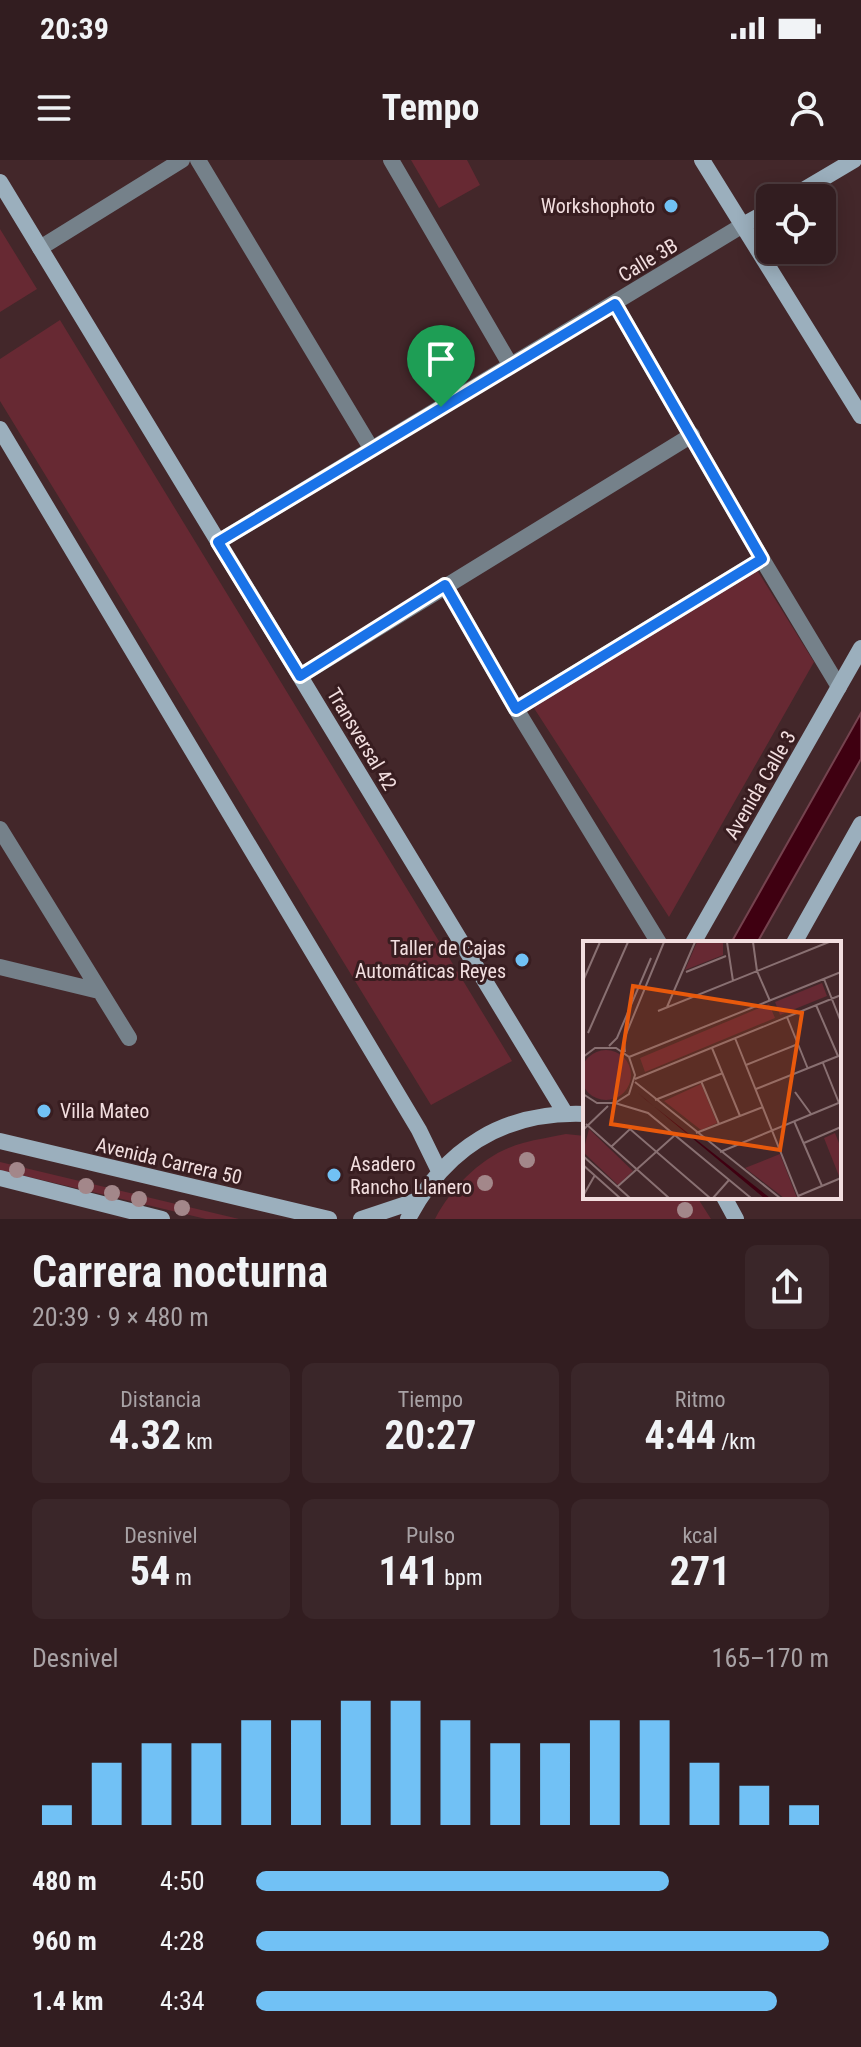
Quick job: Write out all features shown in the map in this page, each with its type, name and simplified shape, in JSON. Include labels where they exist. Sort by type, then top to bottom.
[{"type":"street","points":[[40,248],[182,160]]},
{"type":"street","points":[[198,160],[371,448]]},
{"type":"street","points":[[391,160],[511,366]]},
{"type":"street","points":[[702,160],[861,416]]},
{"type":"street","points":[[814,184],[854,160]]},
{"type":"street","name":"Transversal 42","points":[[0,182],[565,1113]]},
{"type":"street","name":"Calle 3B","points":[[218,542],[756,218]]},
{"type":"street","points":[[615,304],[839,687]]},
{"type":"street","points":[[0,429],[402,1101],[439,1171]]},
{"type":"street","points":[[300,676],[692,435]]},
{"type":"street","points":[[516,709],[762,559]]},
{"type":"street","points":[[445,585],[516,709],[658,941]]},
{"type":"street","name":"Avenida Calle 3","points":[[694,941],[861,648]]},
{"type":"street","points":[[795,941],[861,824]]},
{"type":"street","points":[[0,829],[129,1038]]},
{"type":"street","points":[[0,967],[99,991]]},
{"type":"street","points":[[408,1219],[439,1171],[458,1153],[502,1127],[543,1115],[583,1114]]},
{"type":"street","name":"Avenida Carrera 50","points":[[0,1141],[329,1219]]},
{"type":"street","points":[[0,1178],[162,1219]]},
{"type":"street","points":[[361,1219],[418,1200]]},
{"type":"shaded area","points":[[411,160],[467,160],[480,185],[439,208]]},
{"type":"shaded area","points":[[0,229],[37,289],[0,312]]},
{"type":"shaded area","points":[[60,320],[512,1061],[431,1105],[0,401],[0,359]]},
{"type":"shaded area","points":[[757,570],[814,662],[669,917],[532,705]]},
{"type":"shaded area","points":[[861,713],[861,759],[758,941],[732,941]]},
{"type":"shaded area","points":[[566,1134],[583,1136],[583,1199],[698,1199],[711,1219],[435,1219],[451,1194],[483,1162],[523,1143]]},
{"type":"shaded area","points":[[0,1162],[239,1219],[206,1219],[0,1170]]},
{"type":"place","name":"Workshophoto","points":[[671,206]]},
{"type":"place","name":"Taller de Cajas Automáticas Reyes","points":[[522,960]]},
{"type":"place","name":"Villa Mateo","points":[[44,1111]]},
{"type":"place","name":"Asadero Rancho Llanero","points":[[334,1175]]},
{"type":"route","points":[[615,304],[762,559],[516,709],[445,585],[300,676],[218,542],[441,407],[615,304]]}]
